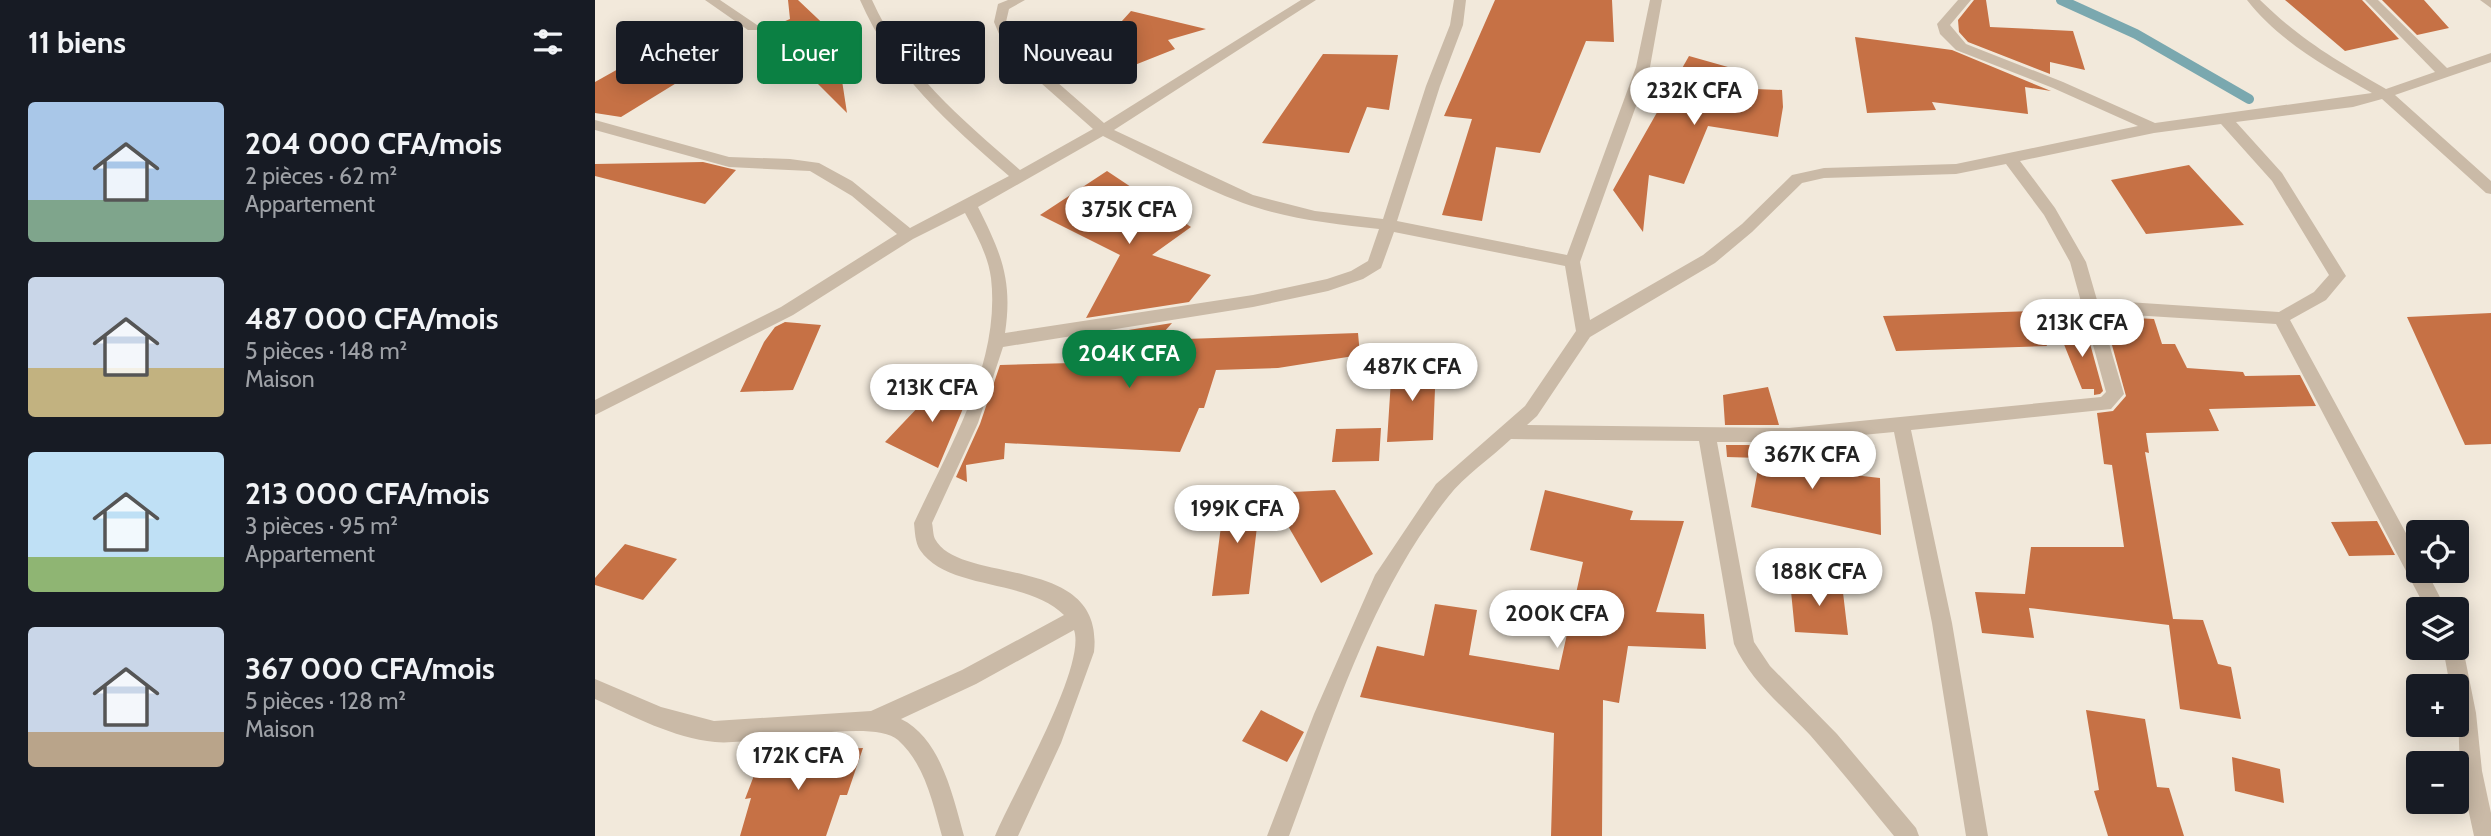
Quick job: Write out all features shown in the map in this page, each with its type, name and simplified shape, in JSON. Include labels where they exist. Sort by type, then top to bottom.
[{"type":"street","points":[[711,0],[753,27]]},
{"type":"street","points":[[866,0],[872,16],[913,79],[1018,176]]},
{"type":"street","points":[[1019,0],[1003,6],[1000,13],[999,22],[1012,50],[1103,130],[1176,167],[1249,199],[1315,216],[1389,225],[1572,262]]},
{"type":"street","points":[[595,408],[787,311],[908,235],[969,205],[1103,130],[1310,0]]},
{"type":"street","points":[[998,341],[1190,312],[1317,288],[1367,272],[1375,264],[1415,151],[1429,97],[1459,17],[1459,0]]},
{"type":"street","points":[[1584,332],[1572,262],[1643,66],[1656,0]]},
{"type":"street","points":[[1965,0],[1943,24],[1945,31],[1961,47],[2058,85],[2154,128]]},
{"type":"street","points":[[2253,0],[2283,30],[2314,54],[2385,94],[2491,189]]},
{"type":"street","points":[[2371,0],[2445,74]]},
{"type":"street","points":[[2486,0],[2491,4]]},
{"type":"street","points":[[1277,836],[1324,715],[1382,582],[1442,489],[1531,411],[1584,332],[1709,259],[1747,228],[1797,179],[1823,173],[1956,169],[2154,128],[2353,102],[2385,94],[2491,57]]},
{"type":"street","points":[[2093,306],[2281,318],[2321,296],[2338,276],[2277,177],[2223,117]]},
{"type":"street","points":[[595,125],[728,162],[756,166],[807,166],[822,170],[860,194],[908,235]]},
{"type":"street","points":[[1510,432],[1789,435],[2105,404],[2115,394],[2093,306],[2066,238],[2011,158]]},
{"type":"street","points":[[969,205],[990,245],[998,285],[998,341],[977,401],[923,523],[927,544],[945,560],[1038,586],[1064,602],[1079,617],[1087,638],[1084,657],[1024,803],[1006,836]]},
{"type":"street","points":[[2281,318],[2430,597]]},
{"type":"street","points":[[1901,425],[1942,623],[1977,836]]},
{"type":"street","points":[[1707,435],[1744,643],[1753,664],[1765,680],[1803,713],[1907,836]]},
{"type":"street","points":[[595,689],[670,720],[729,733],[875,720],[969,677],[1079,617]]},
{"type":"street","points":[[2455,660],[2466,713],[2471,771],[2485,836]]},
{"type":"street","points":[[875,720],[903,730],[924,760],[942,797],[953,836]]},
{"type":"building","points":[[788,0],[798,0],[820,21],[785,21],[790,19]]},
{"type":"building","points":[[1495,0],[1612,0],[1614,42],[1586,41],[1540,153],[1496,147],[1482,221],[1442,215],[1472,119],[1444,116]]},
{"type":"building","points":[[1974,0],[1986,0],[1990,27],[2073,31],[2085,70],[2050,62],[2050,74],[1968,42],[1959,32],[1958,20]]},
{"type":"building","points":[[2285,0],[2362,0],[2399,39],[2345,51]]},
{"type":"building","points":[[2382,0],[2424,0],[2449,28],[2417,35]]},
{"type":"building","points":[[1131,11],[1206,29],[1168,40],[1175,49],[1137,64],[1137,21],[1122,21]]},
{"type":"building","points":[[1855,37],[1952,50],[2051,91],[2025,87],[2028,114],[1932,102],[1936,110],[1867,113]]},
{"type":"building","points":[[1323,54],[1398,55],[1389,110],[1367,107],[1349,153],[1262,143]]},
{"type":"building","points":[[1689,56],[1735,69],[1729,88],[1782,90],[1783,107],[1778,137],[1708,126],[1684,184],[1649,175],[1643,232],[1613,190]]},
{"type":"building","points":[[616,70],[616,84],[675,84],[621,117],[595,113],[595,82]]},
{"type":"building","points":[[818,84],[843,84],[847,113]]},
{"type":"building","points":[[703,162],[736,170],[705,204],[595,176],[595,164]]},
{"type":"building","points":[[2189,165],[2244,225],[2146,234],[2111,180]]},
{"type":"building","points":[[1107,171],[1191,227],[1152,255],[1211,275],[1189,302],[1086,318],[1120,255],[1040,215]]},
{"type":"building","points":[[2033,311],[2047,346],[1896,351],[1883,316]]},
{"type":"building","points":[[2491,313],[2491,444],[2465,445],[2407,317]]},
{"type":"building","points":[[2118,317],[2154,319],[2162,344],[2175,344],[2187,368],[2243,372],[2245,376],[2300,375],[2316,406],[2209,409],[2219,431],[2146,433],[2149,453],[2145,452],[2173,619],[2203,620],[2218,664],[2231,667],[2241,719],[2180,709],[2169,625],[2029,608],[2034,638],[1982,633],[1975,592],[2025,594],[2031,547],[2124,547],[2112,465],[2104,464],[2097,413],[2113,411],[2126,396],[2107,327],[2121,325]]},
{"type":"building","points":[[785,322],[821,325],[793,390],[740,392],[764,342],[775,327]]},
{"type":"building","points":[[1172,323],[1157,340],[1358,333],[1360,355],[1278,368],[1216,370],[1204,408],[1199,408],[1180,452],[1005,443],[1004,459],[966,465],[967,482],[956,477],[980,424],[1000,365],[1072,363],[1079,338]]},
{"type":"building","points":[[2086,329],[2103,391],[2100,394],[2094,395],[2094,389],[2082,389],[2059,332]]},
{"type":"building","points":[[1436,363],[1433,440],[1387,442],[1392,364]]},
{"type":"building","points":[[940,384],[972,387],[938,468],[885,442]]},
{"type":"building","points":[[1768,387],[1779,425],[1725,425],[1723,395]]},
{"type":"building","points":[[1381,428],[1379,461],[1332,462],[1336,429]]},
{"type":"building","points":[[1726,445],[1784,445],[1791,468],[1880,478],[1881,535],[1751,507],[1760,458],[1727,457]]},
{"type":"building","points":[[1335,490],[1373,554],[1321,583],[1269,493]]},
{"type":"building","points":[[1545,490],[1633,511],[1630,520],[1684,521],[1656,612],[1704,614],[1706,649],[1628,646],[1619,703],[1603,700],[1602,836],[1551,836],[1554,733],[1360,697],[1377,646],[1424,656],[1435,604],[1477,610],[1469,655],[1559,670],[1583,562],[1530,550]]},
{"type":"building","points":[[1261,493],[1249,594],[1212,596],[1225,495]]},
{"type":"building","points":[[2377,521],[2395,555],[2349,556],[2331,522]]},
{"type":"building","points":[[625,544],[677,559],[643,600],[595,585],[595,578]]},
{"type":"building","points":[[1790,581],[1842,584],[1848,635],[1795,632]]},
{"type":"building","points":[[1261,710],[1304,732],[1287,762],[1242,741]]},
{"type":"building","points":[[2086,710],[2145,719],[2157,787],[2169,788],[2184,836],[2108,836],[2094,791],[2099,790]]},
{"type":"building","points":[[863,748],[847,795],[840,795],[826,836],[740,836],[751,798],[745,799],[763,752]]},
{"type":"building","points":[[2232,757],[2280,769],[2284,803],[2235,791]]},
{"type":"waterway","points":[[2061,0],[2136,34],[2249,99]]}]
